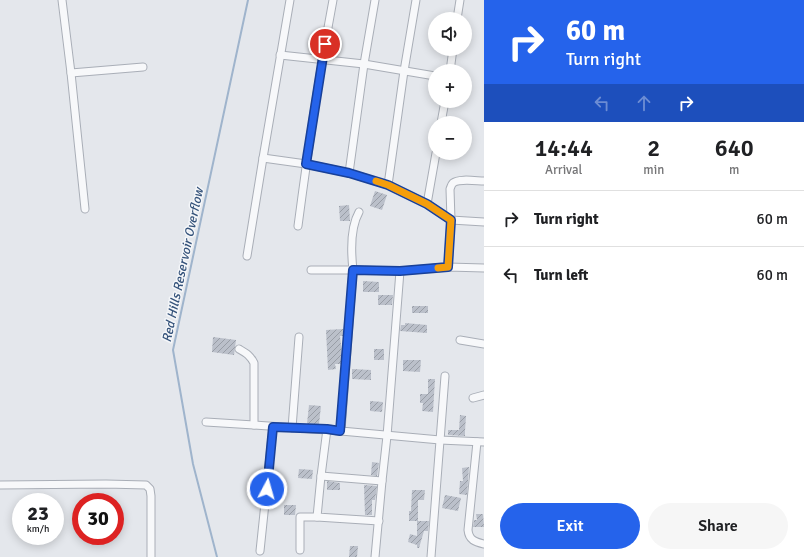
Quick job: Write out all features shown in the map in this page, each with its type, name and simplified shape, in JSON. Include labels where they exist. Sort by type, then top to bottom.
[{"type":"street","points":[[62,0],[71,73],[84,209]]},
{"type":"street","points":[[247,256],[262,158],[290,0]]},
{"type":"street","points":[[298,226],[322,59],[333,0]]},
{"type":"street","points":[[349,173],[364,64],[375,0]]},
{"type":"street","points":[[388,185],[404,71],[416,0]]},
{"type":"street","points":[[459,12],[460,0]]},
{"type":"street","points":[[280,55],[364,64],[428,75]]},
{"type":"street","points":[[71,73],[143,67]]},
{"type":"street","points":[[262,158],[306,164],[349,173],[388,185],[427,204],[451,220],[484,222]]},
{"type":"street","points":[[427,204],[435,160]]},
{"type":"street","points":[[448,267],[451,220],[450,189],[452,184],[459,180],[484,181]]},
{"type":"street","points":[[340,431],[353,270],[352,241],[355,219],[359,212]]},
{"type":"street","points":[[311,270],[400,271],[448,267],[484,268]]},
{"type":"street","points":[[375,557],[387,436],[400,271]]},
{"type":"street","points":[[292,428],[299,337]]},
{"type":"street","points":[[460,340],[484,344]]},
{"type":"street","points":[[239,349],[248,354],[254,363],[254,425]]},
{"type":"street","points":[[431,557],[445,376]]},
{"type":"street","points":[[472,398],[484,395]]},
{"type":"street","points":[[206,422],[327,429],[387,436],[481,442],[468,534],[475,542],[484,544]]},
{"type":"street","points":[[260,551],[273,427]]},
{"type":"street","points":[[317,517],[327,429]]},
{"type":"street","points":[[321,476],[382,481]]},
{"type":"street","points":[[0,485],[146,485],[150,489],[151,496],[151,557]]},
{"type":"street","points":[[300,550],[300,517],[378,521]]},
{"type":"building","points":[[375,191],[387,195],[382,210],[370,206]]},
{"type":"building","points":[[349,205],[350,221],[340,221],[339,206]]},
{"type":"building","points":[[363,281],[379,282],[379,292],[363,292]]},
{"type":"building","points":[[378,295],[393,295],[392,305],[378,305]]},
{"type":"building","points":[[412,306],[428,306],[428,313],[412,313]]},
{"type":"building","points":[[405,323],[427,325],[427,333],[400,331],[401,325],[405,325]]},
{"type":"building","points":[[343,329],[343,336],[340,336],[342,354],[341,364],[335,364],[336,369],[328,370],[326,330]]},
{"type":"building","points":[[213,337],[236,340],[234,355],[212,352]]},
{"type":"building","points":[[374,349],[384,349],[384,360],[374,360]]},
{"type":"building","points":[[403,360],[421,360],[420,372],[403,371]]},
{"type":"building","points":[[352,369],[371,370],[371,380],[352,379]]},
{"type":"building","points":[[428,379],[435,379],[433,412],[422,411],[423,403],[420,403],[420,394],[428,394]]},
{"type":"building","points":[[370,401],[383,402],[382,412],[370,411]]},
{"type":"building","points":[[309,405],[321,406],[319,424],[307,424]]},
{"type":"building","points":[[460,415],[466,416],[465,436],[448,435],[448,430],[459,430]]},
{"type":"building","points":[[372,462],[379,463],[377,476],[371,475]]},
{"type":"building","points":[[469,467],[467,495],[459,494],[460,481],[463,481],[462,468]]},
{"type":"building","points":[[299,469],[313,470],[312,479],[298,478]]},
{"type":"building","points":[[327,481],[340,483],[340,490],[327,490]]},
{"type":"building","points":[[364,485],[377,486],[375,500],[372,500],[372,515],[365,515]]},
{"type":"building","points":[[412,490],[425,490],[424,500],[418,500],[418,521],[409,521]]},
{"type":"building","points":[[445,495],[461,498],[458,511],[442,508]]},
{"type":"building","points":[[284,505],[296,505],[295,515],[284,515]]},
{"type":"building","points":[[476,514],[483,514],[484,527],[473,527],[474,520],[477,520]]},
{"type":"building","points":[[417,521],[429,521],[428,531],[424,531],[419,548],[417,548],[417,545],[408,542],[410,534],[417,536]]},
{"type":"building","points":[[350,546],[358,546],[357,557],[349,557]]},
{"type":"waterway","name":"Red Hills Reservoir Overflow","points":[[217,557],[193,464],[173,350],[248,0]]},
{"type":"slow traffic","points":[[376,181],[388,185],[427,204],[451,220],[448,267],[438,268]]},
{"type":"route","points":[[267,489],[273,427],[327,429],[340,431],[353,270],[400,271],[448,267],[451,220],[427,204],[388,185],[349,173],[306,164],[325,44]]}]
